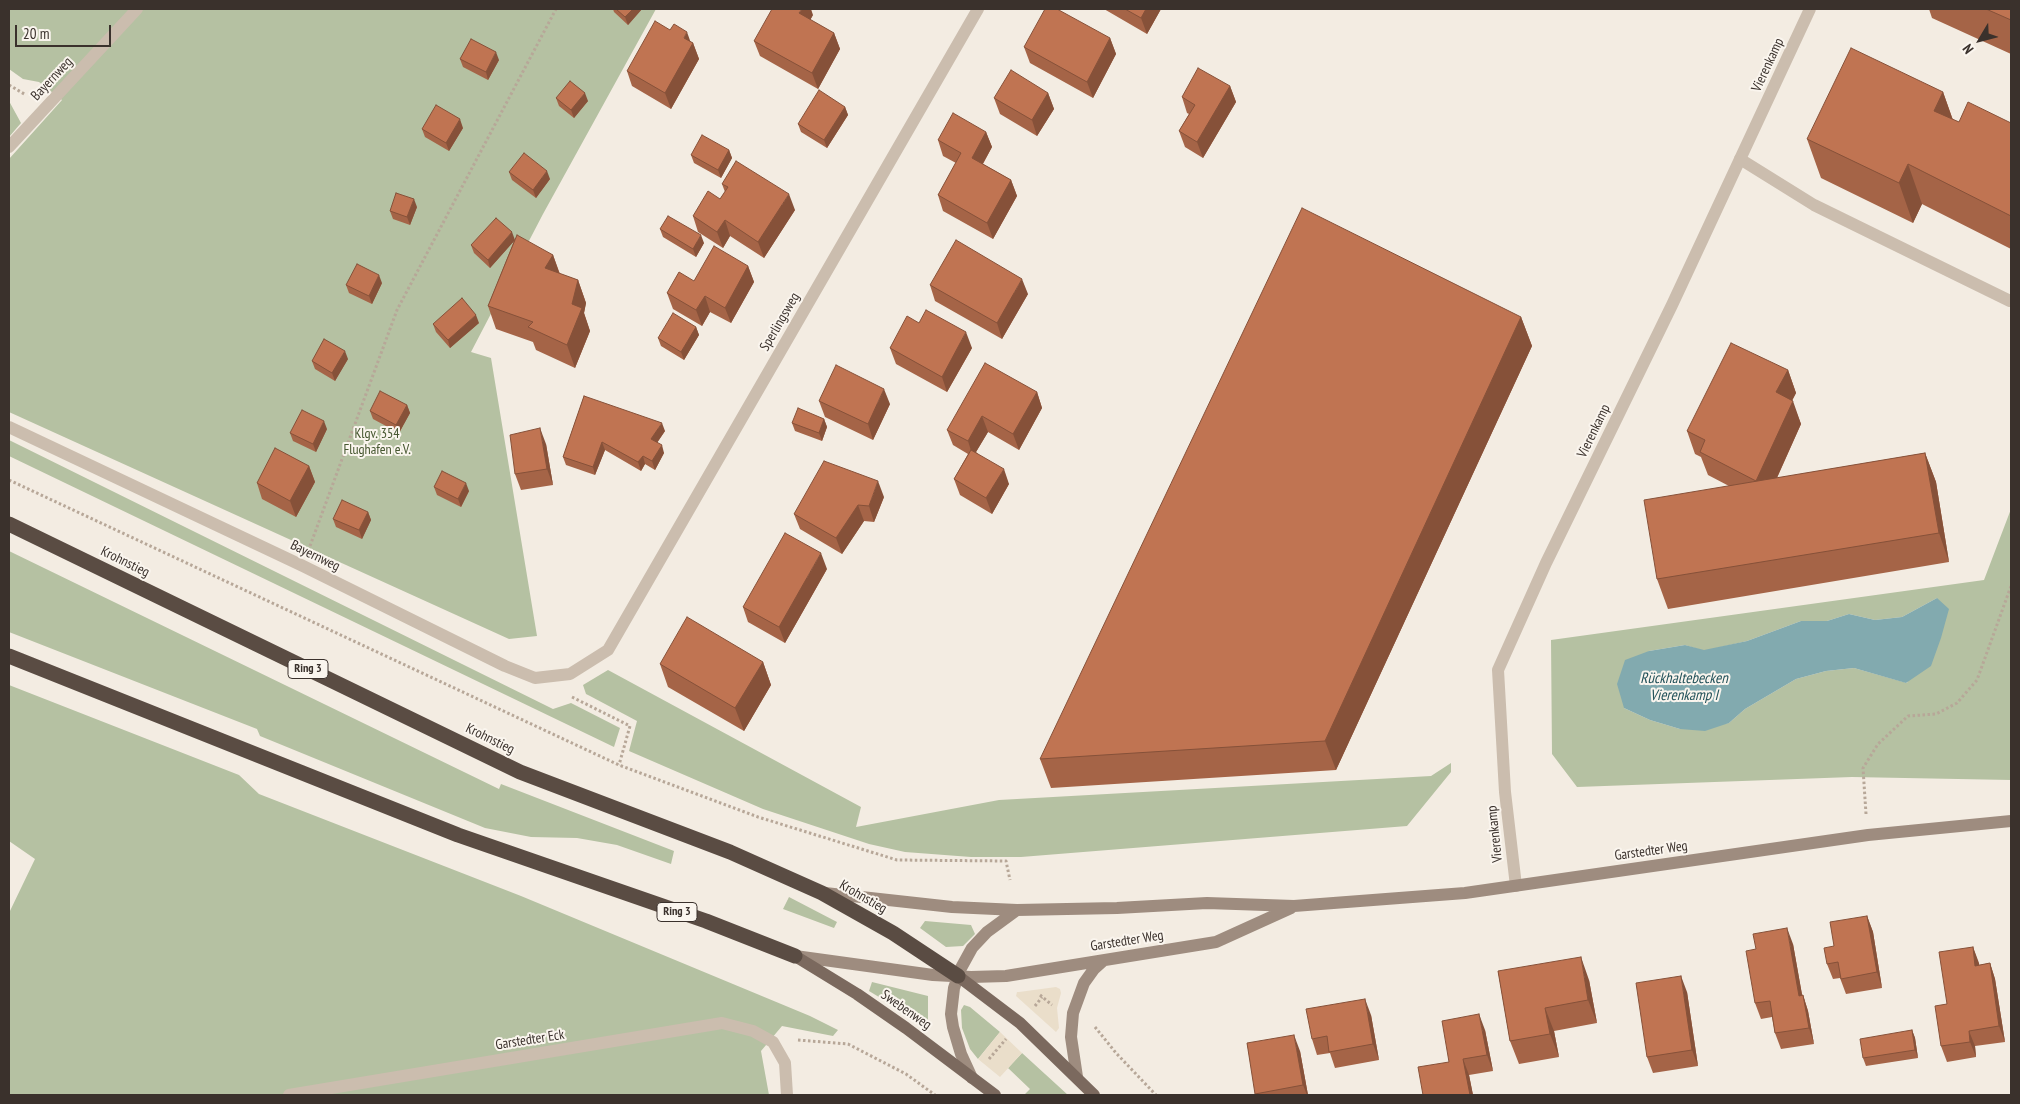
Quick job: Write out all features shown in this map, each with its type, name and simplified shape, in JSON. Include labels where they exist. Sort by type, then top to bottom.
[{"type":"highway","name":"Krohnstieg","points":[[9,524],[520,772],[730,852],[822,893],[886,929],[958,976]]},
{"type":"highway","name":"Ring 3","points":[[9,656],[458,835],[706,921],[795,956]]},
{"type":"main road","name":"Garstedter Weg","points":[[822,893],[923,904],[1016,910],[1207,903],[1294,906],[1465,893],[1868,834],[2011,821]]},
{"type":"main road","name":"Garstedter Weg","points":[[795,956],[893,970],[971,978],[1006,976],[1216,942],[1294,906]]},
{"type":"main road","points":[[972,1078],[957,1040],[952,1014],[952,1002],[958,976],[965,958],[979,940],[1016,910]]},
{"type":"main road","name":"Swebenweg","points":[[795,956],[857,994],[995,1095]]},
{"type":"main road","points":[[1077,1077],[1071,1037],[1074,1013],[1084,983],[1094,969],[1105,960]]},
{"type":"main road","name":"Ring 3","points":[[958,976],[1020,1023],[1094,1095]]},
{"type":"street","name":"Bayernweg","points":[[9,147],[137,9]]},
{"type":"street","name":"Sperlingsweg","points":[[608,650],[978,9]]},
{"type":"street","name":"Vierenkamp","points":[[1516,886],[1505,792],[1498,670],[1546,563],[1810,9]]},
{"type":"street","points":[[1740,159],[1814,205],[2010,300]]},
{"type":"street","name":"Bayernweg","points":[[9,427],[303,566],[505,666],[535,678],[570,674],[608,650]]},
{"type":"street","name":"Garstedter Eck","points":[[289,1095],[722,1023],[753,1031],[773,1042]]},
{"type":"street","points":[[773,1042],[785,1063],[787,1095]]},
{"type":"path","points":[[303,566],[397,310],[556,9]]},
{"type":"path","points":[[9,480],[619,765],[758,817],[897,860],[1006,861],[1010,880]]},
{"type":"path","points":[[1868,834],[1863,768],[1878,744],[1908,716],[1936,714],[1957,704],[1977,680],[2011,586]]},
{"type":"path","points":[[570,674],[572,697],[630,726],[619,765]]},
{"type":"path","points":[[1038,993],[1057,1008]]},
{"type":"path","points":[[1031,1010],[1042,997]]},
{"type":"path","points":[[1090,1022],[1116,1053],[1156,1095]]},
{"type":"path","points":[[984,1064],[1006,1039]]},
{"type":"path","points":[[773,1042],[790,1040],[848,1044],[906,1074],[935,1095]]},
{"type":"green space","name":"Klgv. 354 Flughafen e.V.","points":[[9,9],[656,9],[543,214],[471,352],[491,358],[537,636],[509,639],[9,412],[9,159],[62,100],[39,82],[23,79],[9,69]]},
{"type":"green space","points":[[9,101],[21,123],[9,137]]},
{"type":"green space","points":[[9,440],[553,709],[571,703],[620,728],[614,747],[9,456]]},
{"type":"green space","points":[[2011,509],[2011,780],[1852,777],[1577,787],[1552,754],[1551,640],[1984,580]],"holes":[[[1937,598],[1907,683],[1854,668],[1826,671],[1796,679],[1745,709],[1729,723],[1680,729],[1650,720],[1624,708],[1649,651],[1685,645],[1704,651],[1747,641],[1801,621],[1827,621],[1849,614],[1875,620],[1902,617]]]},
{"type":"green space","points":[[9,551],[499,789],[501,784],[674,851],[671,864],[617,845],[577,838],[531,837],[485,828],[260,736],[257,729],[9,632]]},
{"type":"green space","points":[[608,670],[861,807],[856,827],[999,800],[1431,776],[1451,763],[1451,772],[1407,826],[1021,857],[971,857],[905,852],[869,844],[763,809],[629,751],[637,721],[586,694],[583,685]]},
{"type":"green space","points":[[9,685],[239,775],[259,794],[521,896],[810,1016],[838,1030],[833,1036],[782,1026],[761,1051],[769,1095],[9,1095],[9,913],[35,859],[9,841]]},
{"type":"green space","points":[[789,897],[837,922],[834,928],[783,909]]},
{"type":"green space","points":[[925,921],[971,925],[975,934],[963,946],[946,947],[920,928]]},
{"type":"green space","points":[[872,982],[928,996],[928,1019],[922,1023],[869,991]]},
{"type":"green space","points":[[964,1005],[970,1007],[1000,1032],[978,1059],[970,1049],[962,1028],[961,1010]]},
{"type":"green space","points":[[1022,1053],[1068,1095],[1024,1095],[1030,1089],[1008,1068]]},
{"type":"shaded area","points":[[1056,987],[1060,989],[1061,993],[1057,1008],[1059,1028],[1056,1032],[1016,996],[1017,992]]},
{"type":"shaded area","points":[[1000,1032],[1022,1053],[1000,1077],[978,1059]]},
{"type":"water","name":"Rückhaltebecken Vierenkamp I","points":[[1937,598],[1949,609],[1931,666],[1906,683],[1854,668],[1826,671],[1796,679],[1745,709],[1729,723],[1705,731],[1680,729],[1650,720],[1624,708],[1617,684],[1625,660],[1649,651],[1685,645],[1704,650],[1747,641],[1801,621],[1827,621],[1849,614],[1875,620],[1902,617]]},
{"type":"building","points":[[616,9],[633,9],[625,17]]},
{"type":"building","points":[[772,9],[802,9],[799,13],[834,33],[812,73],[754,41]]},
{"type":"building","points":[[1045,9],[1057,9],[1110,38],[1087,82],[1024,47]]},
{"type":"building","points":[[1125,9],[1146,9],[1141,18]]},
{"type":"building","points":[[1986,9],[2011,9],[2011,20]]},
{"type":"building","points":[[655,21],[670,30],[674,24],[687,32],[684,38],[693,43],[665,93],[627,71]]},
{"type":"building","points":[[471,39],[496,52],[486,72],[460,59]]},
{"type":"building","points":[[1851,48],[1943,92],[1934,111],[1959,122],[1968,102],[2011,123],[2011,216],[1908,164],[1899,183],[1807,139]]},
{"type":"building","points":[[1198,68],[1230,86],[1197,142],[1179,131],[1195,105],[1182,97]]},
{"type":"building","points":[[1011,70],[1048,93],[1032,120],[994,98]]},
{"type":"building","points":[[570,81],[585,93],[571,110],[556,98]]},
{"type":"building","points":[[819,90],[845,107],[824,140],[798,124]]},
{"type":"building","points":[[436,105],[460,119],[446,143],[422,129]]},
{"type":"building","points":[[953,113],[986,132],[972,158],[1011,180],[987,223],[938,195],[961,153],[938,140]]},
{"type":"building","points":[[702,135],[729,150],[718,170],[691,155]]},
{"type":"building","points":[[524,153],[547,171],[533,190],[509,172]]},
{"type":"building","points":[[736,161],[789,194],[758,242],[725,220],[717,232],[693,216],[708,191],[720,199],[728,187],[722,184]]},
{"type":"building","points":[[396,193],[414,199],[407,217],[390,211]]},
{"type":"building","points":[[1302,208],[1521,317],[1325,741],[1040,759]]},
{"type":"building","points":[[668,216],[701,235],[693,249],[660,229]]},
{"type":"building","points":[[496,218],[512,232],[488,260],[471,245]]},
{"type":"building","points":[[517,235],[553,255],[545,268],[578,280],[572,304],[582,308],[567,345],[528,327],[533,322],[488,306]]},
{"type":"building","points":[[956,240],[1022,279],[997,323],[930,285]]},
{"type":"building","points":[[714,246],[748,266],[725,308],[705,296],[696,310],[667,293],[679,272],[694,281]]},
{"type":"building","points":[[357,264],[379,275],[369,296],[346,285]]},
{"type":"building","points":[[462,298],[476,315],[448,340],[433,324]]},
{"type":"building","points":[[926,310],[966,332],[942,377],[890,348],[907,316],[919,323]]},
{"type":"building","points":[[673,313],[696,327],[681,352],[658,338]]},
{"type":"building","points":[[324,339],[345,351],[332,373],[312,361]]},
{"type":"building","points":[[1731,343],[1788,370],[1776,392],[1793,401],[1756,481],[1700,452],[1705,440],[1687,431]]},
{"type":"building","points":[[985,363],[1037,392],[1013,434],[982,416],[968,441],[947,430]]},
{"type":"building","points":[[836,365],[884,389],[868,424],[819,401]]},
{"type":"building","points":[[380,391],[407,405],[396,425],[370,411]]},
{"type":"building","points":[[584,396],[662,423],[651,439],[662,445],[652,461],[643,456],[638,462],[602,442],[593,467],[563,457]]},
{"type":"building","points":[[798,408],[824,419],[819,433],[792,423]]},
{"type":"building","points":[[302,410],[324,421],[313,444],[290,433]]},
{"type":"building","points":[[540,428],[547,469],[515,474],[510,435]]},
{"type":"building","points":[[275,448],[309,466],[290,501],[257,483]]},
{"type":"building","points":[[971,450],[1004,469],[986,498],[954,479]]},
{"type":"building","points":[[1925,453],[1939,533],[1657,579],[1644,500]]},
{"type":"building","points":[[824,461],[878,481],[869,506],[858,505],[836,538],[794,514]]},
{"type":"building","points":[[442,471],[466,483],[458,499],[434,487]]},
{"type":"building","points":[[342,500],[368,512],[359,530],[333,519]]},
{"type":"building","points":[[785,533],[821,553],[779,627],[743,607]]},
{"type":"building","points":[[687,617],[763,662],[735,708],[660,664]]},
{"type":"building","points":[[1867,916],[1877,972],[1841,979],[1838,962],[1827,964],[1824,948],[1834,946],[1830,922]]},
{"type":"building","points":[[1787,928],[1799,996],[1803,995],[1809,1028],[1775,1033],[1770,1001],[1755,1003],[1746,951],[1756,949],[1753,934]]},
{"type":"building","points":[[1973,947],[1975,966],[1990,963],[1999,1026],[1969,1031],[1970,1042],[1941,1046],[1935,1006],[1947,1004],[1939,952]]},
{"type":"building","points":[[1581,957],[1588,1000],[1545,1008],[1550,1034],[1510,1041],[1498,971]]},
{"type":"building","points":[[1681,976],[1692,1050],[1647,1057],[1636,983]]},
{"type":"building","points":[[1365,999],[1373,1044],[1329,1052],[1327,1036],[1312,1039],[1306,1009]]},
{"type":"building","points":[[1479,1014],[1487,1055],[1463,1059],[1470,1095],[1423,1095],[1418,1067],[1449,1062],[1442,1021]]},
{"type":"building","points":[[1912,1030],[1915,1050],[1863,1058],[1860,1039]]},
{"type":"building","points":[[1294,1035],[1303,1085],[1255,1094],[1247,1043]]}]
